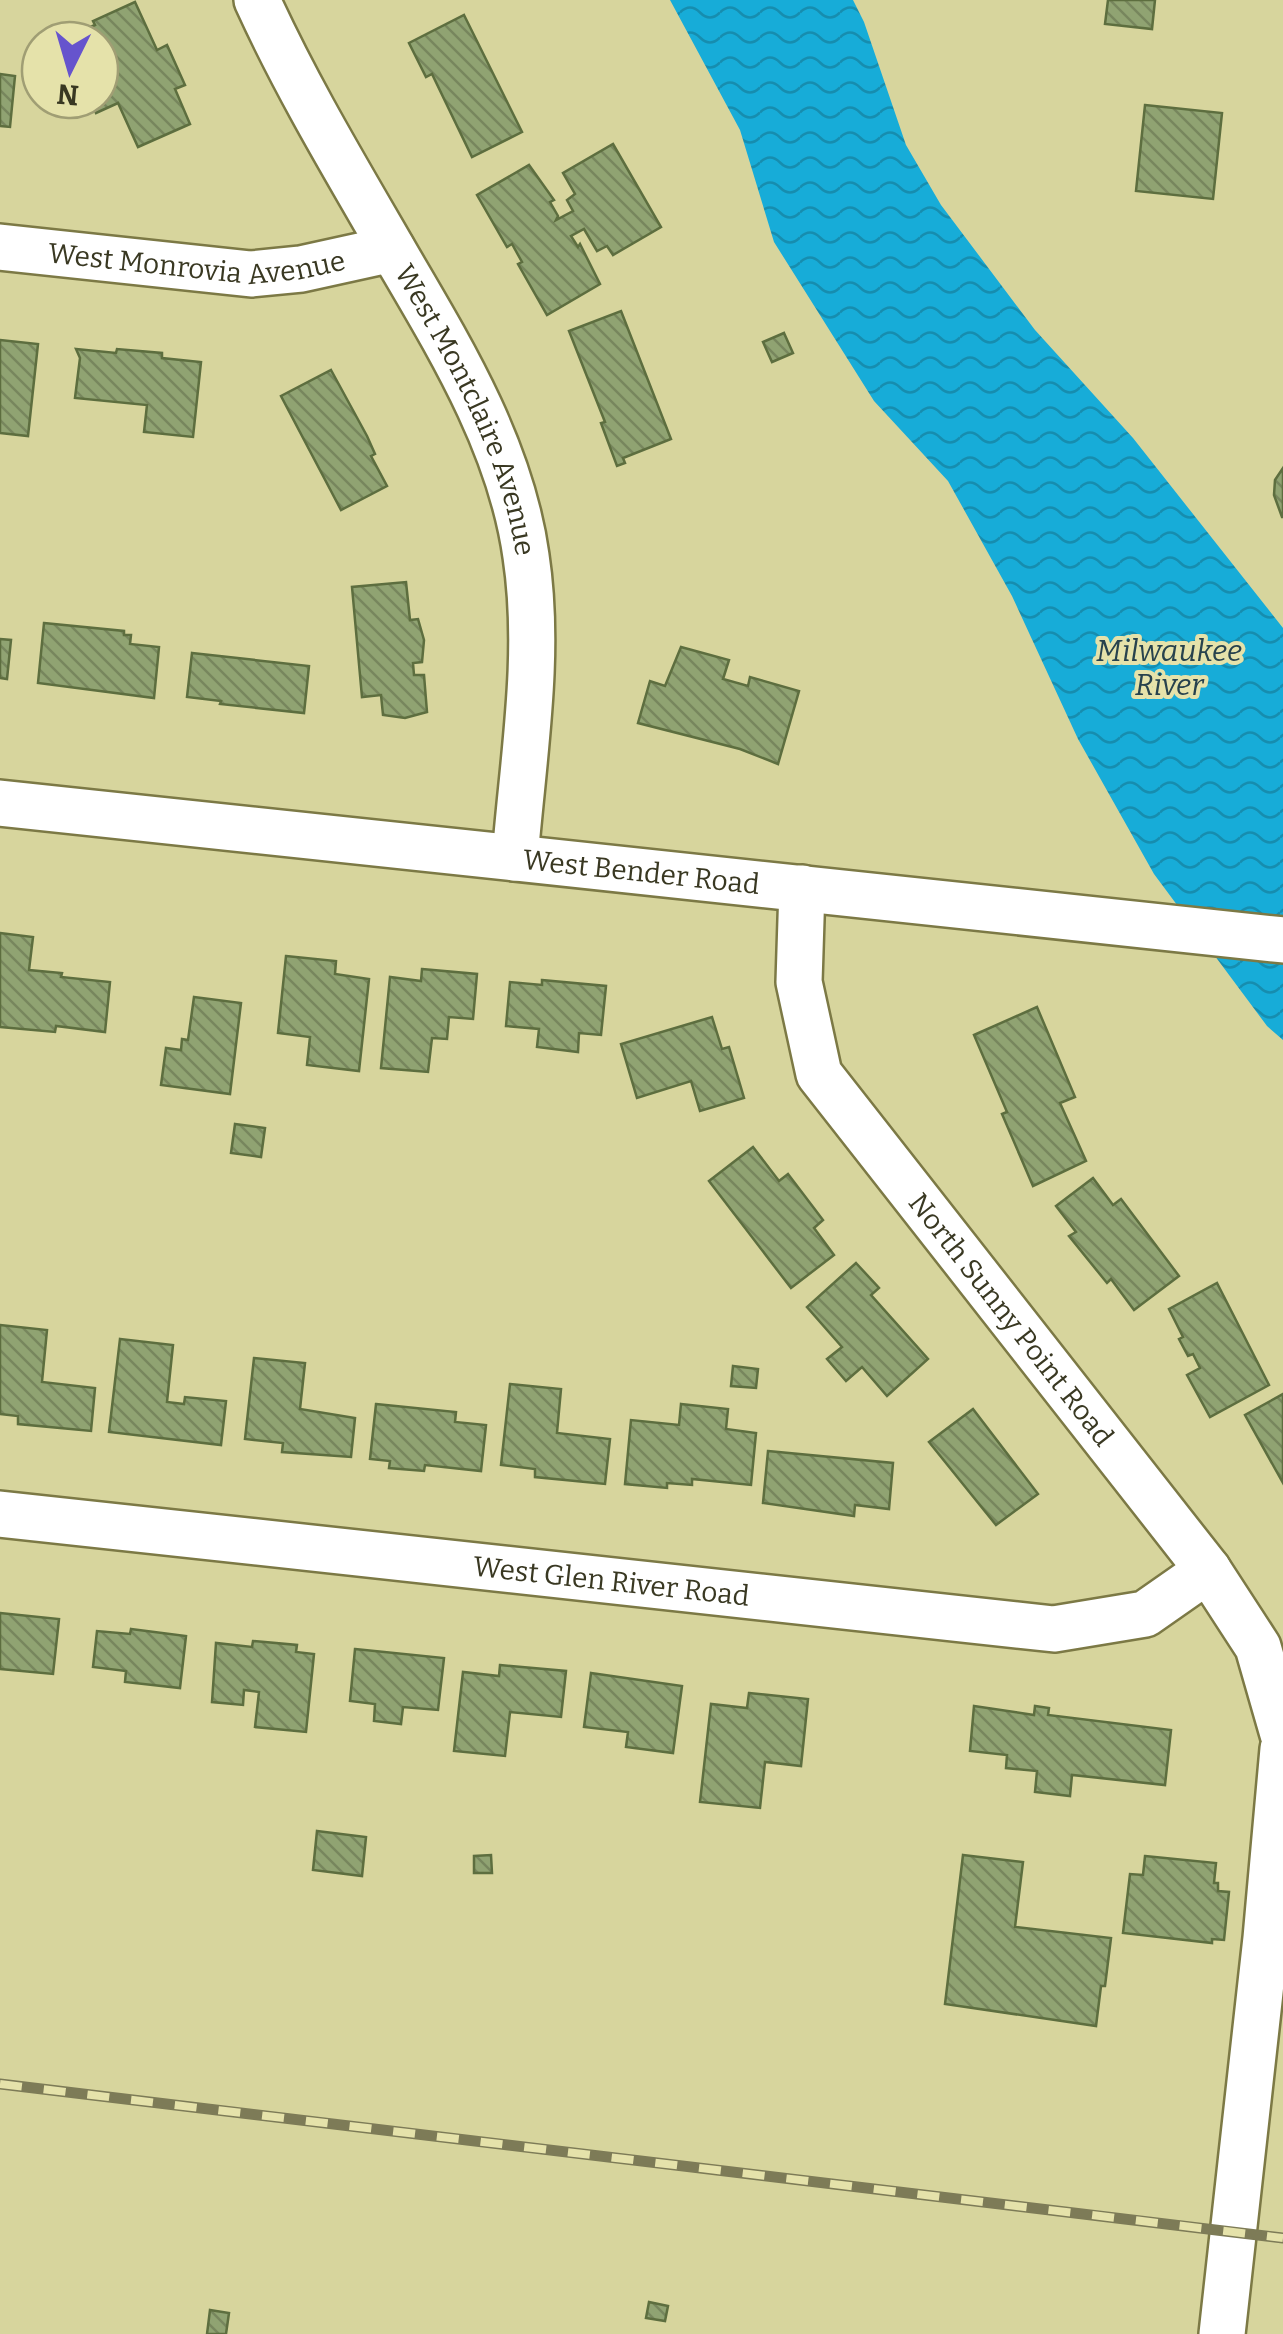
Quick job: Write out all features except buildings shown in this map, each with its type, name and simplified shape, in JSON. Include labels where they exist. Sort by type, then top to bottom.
[{"type":"street","name":"West Montclaire Avenue","points":[[257,0],[325,134],[439,329],[490,430],[511,488],[526,554],[531,604],[530,678],[515,858]]},
{"type":"street","name":"West Monrovia Avenue","points":[[0,247],[251,274],[301,269],[392,248]]},
{"type":"street","name":"West Bender Road","points":[[0,803],[1283,940]]},
{"type":"street","name":"North Sunny Point Road","points":[[802,888],[799,982],[820,1074],[1208,1570],[1258,1647],[1283,1734]]},
{"type":"street","name":"West Glen River Road","points":[[0,1514],[1054,1629],[1145,1614],[1208,1570]]},
{"type":"street","points":[[1222,2334],[1283,1749]]},
{"type":"water","name":"Milwaukee River","points":[[670,0],[853,0],[906,145],[941,205],[1035,330],[1133,438],[1283,628],[1283,1040],[1267,1026],[1154,874],[1078,739],[1012,596],[948,481],[874,401],[774,242],[740,130]]},
{"type":"railway","points":[[0,2084],[1283,2238]]}]
